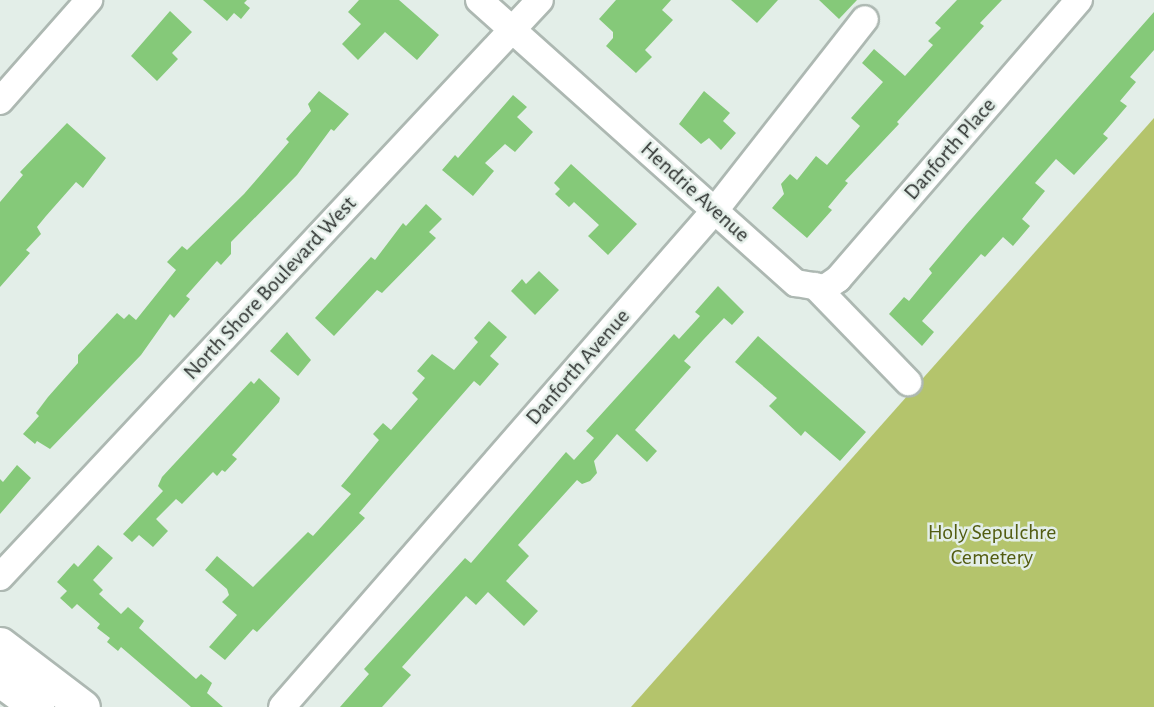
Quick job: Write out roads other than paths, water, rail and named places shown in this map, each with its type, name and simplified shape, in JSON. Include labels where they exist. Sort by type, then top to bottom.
[{"type":"main road","points":[[0,644],[83,707]]},
{"type":"main road","points":[[0,680],[37,707]]},
{"type":"street","points":[[0,101],[89,0]]},
{"type":"street","name":"Hendrie Avenue","points":[[479,0],[716,209],[796,283],[815,286],[908,382]]},
{"type":"street","name":"North Shore Boulevard West","points":[[0,577],[540,0]]},
{"type":"street","name":"Danforth Place","points":[[815,286],[825,288],[838,279],[1079,0]]},
{"type":"street","name":"Danforth Avenue","points":[[282,707],[716,209],[865,19]]},
{"type":"park label","name":"Holy Sepulchre Cemetery","points":[[992,544]]}]
